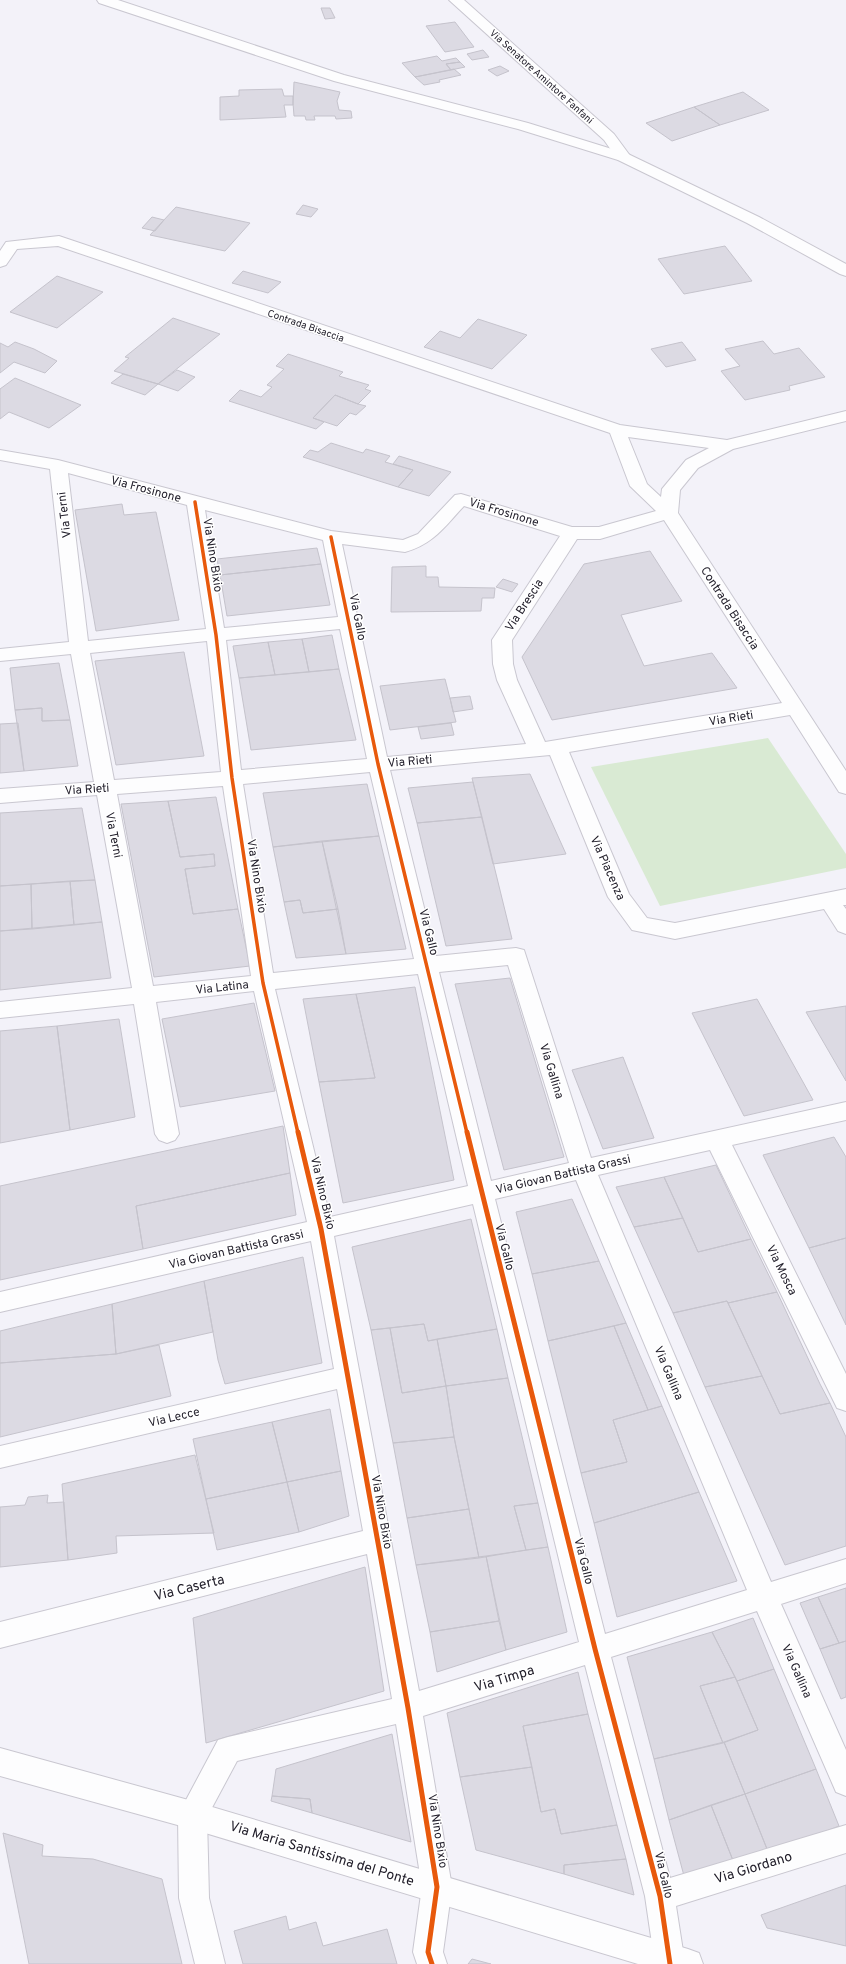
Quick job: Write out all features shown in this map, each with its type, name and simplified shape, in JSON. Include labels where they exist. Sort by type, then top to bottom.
[{"type":"street","points":[[104,0],[339,78],[523,126],[623,157],[753,220],[845,269]]},
{"type":"street","name":"Via Senatore Amintore Fanfani","points":[[456,0],[609,137],[623,157]]},
{"type":"street","name":"Contrada Bisaccia","points":[[0,262],[12,245],[59,241],[617,430],[726,445]]},
{"type":"street","points":[[669,513],[671,489],[692,464],[726,445],[846,416]]},
{"type":"street","name":"Contrada Bisaccia","points":[[617,430],[639,486],[669,513],[793,708],[846,787]]},
{"type":"street","name":"Via Frosinone","points":[[0,455],[58,465],[331,537],[405,546],[424,538],[461,499],[572,533],[600,533],[669,513]]},
{"type":"street","name":"Via Terni","points":[[58,465],[79,647],[144,995],[167,1134]]},
{"type":"street","name":"Via Nino Bixio","points":[[195,502],[216,635],[232,778],[264,983],[321,1229],[408,1708],[437,1887],[428,1952],[432,1964]]},
{"type":"street","name":"Via Brescia","points":[[548,748],[507,680],[503,664],[502,640],[572,533]]},
{"type":"street","name":"Via Gallo","points":[[331,537],[378,764],[595,1649],[660,1896],[676,1963]]},
{"type":"street","points":[[0,656],[79,647],[349,622]]},
{"type":"street","name":"Via Rieti","points":[[0,796],[232,778],[548,748],[793,708]]},
{"type":"street","name":"Via Piacenza","points":[[548,748],[619,897],[640,925],[674,931],[837,898]]},
{"type":"street","points":[[837,898],[846,926]]},
{"type":"street","name":"Via Latina","points":[[0,1010],[516,956]]},
{"type":"street","name":"Via Gallina","points":[[516,956],[583,1169],[764,1597],[846,1782]]},
{"type":"street","name":"Via Giovan Battista Grassi","points":[[0,1302],[717,1139],[844,1116]]},
{"type":"street","name":"Via Mosca","points":[[717,1139],[846,1400]]},
{"type":"street","name":"Via Lecce","points":[[0,1457],[348,1376]]},
{"type":"street","name":"Via Caserta","points":[[0,1635],[377,1539]]},
{"type":"street","name":"Via Timpa","points":[[192,1814],[228,1750],[408,1708],[846,1571]]},
{"type":"street","name":"Via Maria Santissima del Ponte","points":[[0,1762],[192,1814],[437,1887],[676,1963]]},
{"type":"street","points":[[192,1814],[194,1898],[210,1964]]},
{"type":"street","name":"Via Giordano","points":[[660,1896],[846,1838]]},
{"type":"green space","points":[[768,738],[846,854],[846,868],[660,906],[591,767]]},
{"type":"building","points":[[321,8],[330,8],[335,18],[325,19]]},
{"type":"building","points":[[455,22],[474,47],[445,52],[426,26]]},
{"type":"building","points":[[483,50],[489,57],[472,60],[467,54]]},
{"type":"building","points":[[437,56],[442,61],[456,58],[460,62],[446,64],[451,70],[415,77],[402,63]]},
{"type":"building","points":[[460,62],[465,67],[451,70],[446,64]]},
{"type":"building","points":[[500,66],[509,71],[497,76],[488,70]]},
{"type":"building","points":[[454,69],[461,75],[439,80],[440,82],[424,85],[415,77]]},
{"type":"building","points":[[294,82],[340,92],[337,101],[339,110],[351,111],[352,118],[336,119],[335,116],[314,116],[315,120],[306,120],[305,116],[294,116]]},
{"type":"building","points":[[282,89],[284,96],[293,96],[293,105],[284,105],[286,117],[220,120],[220,97],[239,96],[239,90]]},
{"type":"building","points":[[743,92],[769,110],[720,125],[694,107]]},
{"type":"building","points":[[694,107],[720,125],[672,141],[646,123]]},
{"type":"building","points":[[303,205],[318,209],[311,217],[296,214]]},
{"type":"building","points":[[176,207],[250,223],[225,251],[150,235]]},
{"type":"building","points":[[152,217],[164,220],[155,231],[142,228]]},
{"type":"building","points":[[725,246],[752,281],[684,294],[658,259]]},
{"type":"building","points":[[243,271],[281,282],[268,293],[232,283]]},
{"type":"building","points":[[57,276],[103,292],[57,328],[10,312]]},
{"type":"building","points":[[173,318],[220,334],[158,384],[114,371],[129,358],[125,357]]},
{"type":"building","points":[[478,319],[527,335],[492,369],[424,347],[440,331],[460,338]]},
{"type":"building","points":[[763,341],[774,354],[799,348],[825,377],[789,386],[790,390],[745,400],[721,371],[740,366],[725,349]]},
{"type":"building","points":[[15,342],[34,349],[57,361],[45,373],[14,362],[0,373],[0,343],[8,347]]},
{"type":"building","points":[[682,342],[696,360],[666,367],[651,349]]},
{"type":"building","points":[[288,354],[343,372],[339,376],[369,385],[365,389],[371,391],[358,404],[335,395],[313,418],[324,422],[316,429],[229,401],[240,390],[261,397],[272,387],[267,385],[284,369],[276,366]]},
{"type":"building","points":[[177,370],[195,377],[178,391],[158,384]]},
{"type":"building","points":[[123,374],[158,384],[145,395],[111,383]]},
{"type":"building","points":[[15,378],[81,405],[49,428],[9,412],[0,419],[0,389]]},
{"type":"building","points":[[335,395],[366,406],[356,415],[350,413],[337,426],[313,418]]},
{"type":"building","points":[[331,443],[363,453],[366,449],[390,456],[385,462],[413,470],[398,487],[303,457],[310,450],[318,452]]},
{"type":"building","points":[[399,456],[451,472],[429,496],[398,487],[413,470],[393,464]]},
{"type":"building","points":[[122,504],[124,515],[156,512],[179,620],[96,631],[75,510]]},
{"type":"building","points":[[317,548],[321,564],[220,575],[217,559]]},
{"type":"building","points":[[650,551],[682,601],[621,615],[644,666],[712,653],[737,688],[552,720],[522,657],[584,564]]},
{"type":"building","points":[[321,564],[330,605],[227,616],[220,575]]},
{"type":"building","points":[[426,566],[426,577],[438,577],[439,587],[495,588],[494,598],[482,598],[481,611],[391,612],[392,567]]},
{"type":"building","points":[[503,579],[518,584],[512,592],[496,587]]},
{"type":"building","points":[[332,635],[339,669],[309,672],[302,639]]},
{"type":"building","points":[[302,639],[309,672],[275,675],[268,642]]},
{"type":"building","points":[[268,642],[275,675],[239,678],[233,646]]},
{"type":"building","points":[[184,652],[204,756],[116,765],[95,661]]},
{"type":"building","points":[[59,663],[70,720],[42,721],[42,708],[15,710],[10,668]]},
{"type":"building","points":[[339,669],[356,740],[251,750],[239,678]]},
{"type":"building","points":[[445,679],[456,722],[390,730],[380,686]]},
{"type":"building","points":[[470,696],[473,709],[453,712],[450,698]]},
{"type":"building","points":[[42,708],[42,721],[70,720],[78,766],[24,771],[15,710]]},
{"type":"building","points":[[18,723],[24,771],[0,773],[0,724]]},
{"type":"building","points":[[451,723],[454,735],[421,739],[418,727]]},
{"type":"building","points":[[530,774],[566,854],[493,864],[472,778]]},
{"type":"building","points":[[473,782],[482,817],[417,823],[408,788]]},
{"type":"building","points":[[367,784],[379,836],[273,847],[263,793]]},
{"type":"building","points":[[216,797],[238,909],[193,914],[185,869],[215,866],[214,854],[180,857],[168,801]]},
{"type":"building","points":[[168,801],[180,857],[214,854],[215,866],[185,869],[193,914],[238,909],[250,966],[154,977],[121,804]]},
{"type":"building","points":[[82,808],[95,880],[0,886],[0,813]]},
{"type":"building","points":[[482,817],[512,939],[446,946],[417,823]]},
{"type":"building","points":[[379,836],[406,949],[346,954],[322,841]]},
{"type":"building","points":[[322,841],[338,909],[303,913],[300,900],[284,902],[273,847]]},
{"type":"building","points":[[95,880],[102,922],[74,925],[70,881]]},
{"type":"building","points":[[70,881],[74,925],[32,929],[31,884]]},
{"type":"building","points":[[31,884],[32,929],[0,931],[0,886]]},
{"type":"building","points":[[300,900],[303,913],[338,909],[346,954],[296,958],[284,902]]},
{"type":"building","points":[[102,922],[111,978],[0,990],[0,931]]},
{"type":"building","points":[[510,978],[564,1157],[504,1170],[455,984]]},
{"type":"building","points":[[415,987],[454,1180],[343,1203],[319,1082],[375,1078],[356,994]]},
{"type":"building","points":[[356,994],[375,1078],[319,1082],[303,999]]},
{"type":"building","points":[[757,999],[813,1100],[744,1116],[692,1013]]},
{"type":"building","points":[[254,1003],[275,1091],[180,1107],[162,1019]]},
{"type":"building","points":[[846,1006],[846,1081],[806,1012]]},
{"type":"building","points":[[119,1019],[135,1117],[70,1130],[57,1026]]},
{"type":"building","points":[[57,1026],[70,1130],[0,1143],[0,1031]]},
{"type":"building","points":[[623,1057],[654,1138],[603,1149],[572,1070]]},
{"type":"building","points":[[283,1126],[290,1173],[136,1206],[143,1249],[0,1280],[0,1186]]},
{"type":"building","points":[[834,1137],[846,1157],[846,1238],[809,1248],[763,1155]]},
{"type":"building","points":[[716,1165],[751,1239],[698,1252],[664,1177]]},
{"type":"building","points":[[290,1173],[296,1215],[143,1249],[136,1206]]},
{"type":"building","points":[[664,1177],[683,1218],[634,1227],[616,1187]]},
{"type":"building","points":[[572,1199],[599,1261],[532,1274],[516,1212]]},
{"type":"building","points":[[683,1218],[698,1252],[751,1239],[777,1292],[673,1313],[634,1227]]},
{"type":"building","points":[[471,1219],[497,1329],[428,1341],[424,1324],[371,1330],[352,1247]]},
{"type":"building","points":[[846,1238],[846,1325],[809,1248]]},
{"type":"building","points":[[303,1257],[322,1363],[225,1384],[218,1360],[204,1281]]},
{"type":"building","points":[[599,1261],[626,1323],[548,1341],[532,1274]]},
{"type":"building","points":[[204,1281],[213,1332],[116,1354],[112,1304]]},
{"type":"building","points":[[777,1292],[830,1403],[780,1414],[728,1303]]},
{"type":"building","points":[[727,1301],[762,1376],[705,1387],[673,1313]]},
{"type":"building","points":[[112,1304],[116,1354],[0,1363],[0,1331]]},
{"type":"building","points":[[626,1323],[662,1406],[648,1410],[614,1326]]},
{"type":"building","points":[[424,1324],[428,1341],[437,1339],[446,1386],[402,1393],[390,1328]]},
{"type":"building","points":[[614,1326],[648,1410],[613,1420],[627,1462],[581,1473],[548,1341]]},
{"type":"building","points":[[390,1328],[402,1393],[446,1386],[454,1437],[393,1443],[371,1330]]},
{"type":"building","points":[[497,1329],[508,1378],[446,1386],[437,1339]]},
{"type":"building","points":[[159,1345],[171,1396],[0,1437],[0,1363],[116,1354]]},
{"type":"building","points":[[762,1376],[780,1414],[830,1403],[846,1437],[846,1546],[785,1565],[705,1387]]},
{"type":"building","points":[[508,1378],[538,1503],[514,1506],[526,1550],[479,1558],[454,1437],[446,1386]]},
{"type":"building","points":[[662,1406],[699,1492],[594,1523],[581,1473],[627,1462],[613,1420]]},
{"type":"building","points":[[330,1409],[341,1471],[287,1482],[272,1422]]},
{"type":"building","points":[[272,1422],[287,1482],[206,1499],[193,1439]]},
{"type":"building","points":[[454,1437],[469,1509],[407,1518],[393,1443]]},
{"type":"building","points":[[195,1455],[214,1533],[116,1536],[117,1553],[68,1560],[62,1484]]},
{"type":"building","points":[[341,1471],[349,1516],[299,1532],[287,1482]]},
{"type":"building","points":[[287,1482],[299,1532],[217,1550],[206,1499]]},
{"type":"building","points":[[699,1492],[737,1581],[617,1617],[594,1523]]},
{"type":"building","points":[[48,1495],[47,1503],[64,1502],[68,1560],[0,1567],[0,1507],[25,1505],[28,1497]]},
{"type":"building","points":[[538,1503],[548,1547],[526,1550],[514,1506]]},
{"type":"building","points":[[469,1509],[479,1558],[416,1565],[407,1518]]},
{"type":"building","points":[[548,1547],[567,1632],[506,1650],[486,1556]]},
{"type":"building","points":[[486,1556],[499,1621],[430,1632],[416,1565]]},
{"type":"building","points":[[365,1567],[384,1691],[206,1743],[193,1618]]},
{"type":"building","points":[[846,1588],[846,1641],[839,1643],[818,1597]]},
{"type":"building","points":[[818,1597],[839,1643],[820,1649],[800,1603]]},
{"type":"building","points":[[753,1618],[774,1669],[737,1681],[712,1632]]},
{"type":"building","points":[[499,1621],[506,1650],[437,1672],[430,1632]]},
{"type":"building","points":[[712,1632],[735,1677],[700,1686],[723,1743],[654,1759],[627,1657]]},
{"type":"building","points":[[846,1641],[846,1697],[841,1699],[820,1649]]},
{"type":"building","points":[[774,1669],[816,1769],[745,1794],[724,1742],[758,1730],[737,1681]]},
{"type":"building","points":[[578,1672],[588,1714],[523,1726],[532,1767],[460,1777],[447,1713]]},
{"type":"building","points":[[735,1677],[758,1730],[723,1743],[700,1686]]},
{"type":"building","points":[[588,1714],[617,1825],[561,1834],[555,1809],[541,1812],[523,1726]]},
{"type":"building","points":[[392,1734],[411,1842],[312,1813],[310,1799],[272,1796],[276,1769]]},
{"type":"building","points":[[724,1742],[745,1794],[669,1820],[654,1759]]},
{"type":"building","points":[[532,1767],[541,1812],[555,1809],[561,1834],[617,1825],[626,1859],[564,1865],[564,1874],[476,1850],[460,1777]]},
{"type":"building","points":[[816,1769],[839,1826],[769,1854],[745,1794]]},
{"type":"building","points":[[745,1794],[769,1854],[736,1868],[711,1805]]},
{"type":"building","points":[[272,1796],[310,1799],[312,1813],[271,1801]]},
{"type":"building","points":[[711,1805],[736,1868],[687,1887],[669,1820]]},
{"type":"building","points":[[3,1833],[43,1845],[42,1856],[93,1859],[162,1879],[182,1964],[29,1964]]},
{"type":"building","points":[[626,1859],[634,1895],[564,1874],[564,1865]]},
{"type":"building","points":[[846,1885],[846,1946],[767,1928],[761,1915]]},
{"type":"building","points":[[286,1916],[289,1930],[316,1922],[323,1946],[387,1929],[397,1964],[243,1964],[234,1931]]},
{"type":"building","points":[[472,1959],[491,1964],[468,1964]]},
{"type":"cycle path","points":[[195,502],[216,635],[232,778],[263,983],[321,1229],[408,1708],[437,1887],[428,1952],[432,1964]]},
{"type":"cycle path","points":[[331,537],[378,764],[595,1649],[660,1896],[670,1964]]}]
